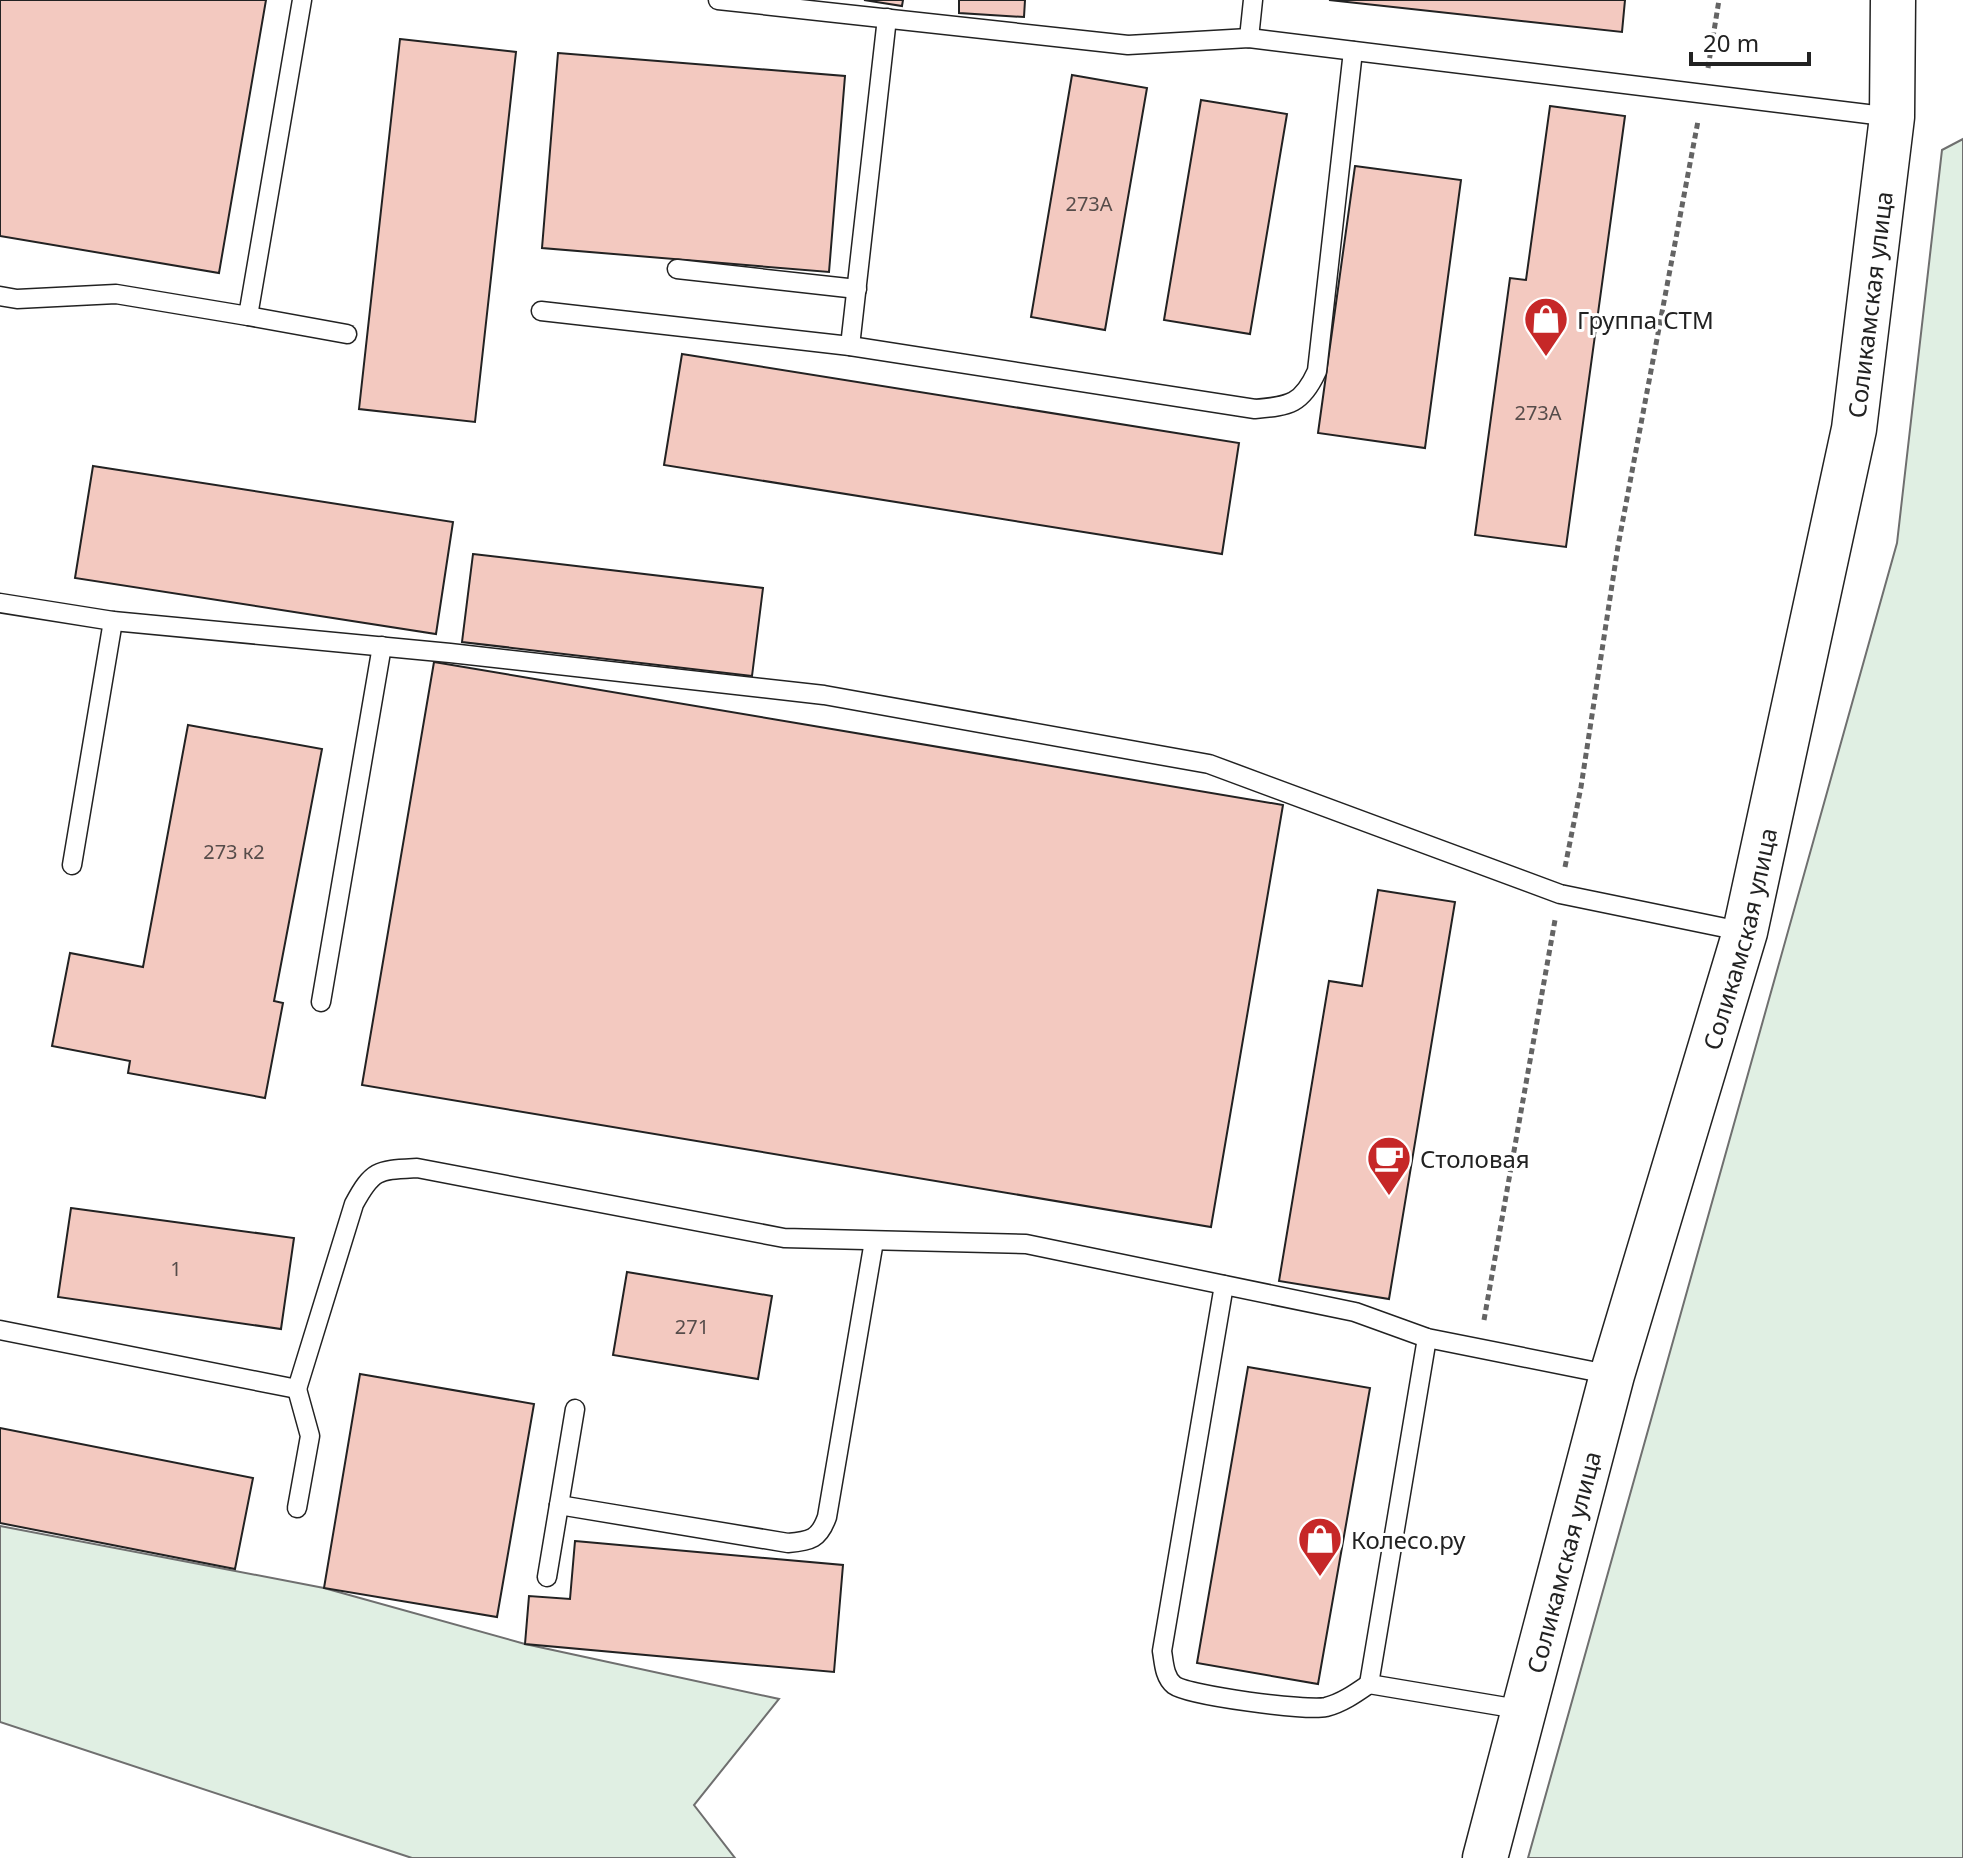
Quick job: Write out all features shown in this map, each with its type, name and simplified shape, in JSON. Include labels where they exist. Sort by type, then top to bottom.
[{"type":"main road","name":"Соликамская улица","points":[[1485,1858],[1612,1375],[1745,932],[1854,429],[1892,117],[1893,0]]},
{"type":"lane","points":[[248,316],[302,0]]},
{"type":"lane","points":[[718,0],[1128,45],[1249,38],[1892,117]]},
{"type":"lane","points":[[1249,38],[1253,0]]},
{"type":"lane","points":[[850,346],[887,18]]},
{"type":"lane","points":[[541,311],[850,346],[1255,409],[1286,406],[1307,393],[1317,371],[1353,51]]},
{"type":"lane","points":[[677,269],[857,289]]},
{"type":"lane","points":[[0,296],[17,299],[116,294],[347,334]]},
{"type":"lane","points":[[0,603],[113,621],[382,646],[824,695],[1209,764],[1560,894],[1745,932]]},
{"type":"lane","points":[[72,865],[113,621]]},
{"type":"lane","points":[[321,1002],[382,646]]},
{"type":"lane","points":[[297,1508],[310,1436],[297,1389],[354,1204],[366,1181],[384,1170],[417,1168],[784,1238],[1026,1244],[1355,1312],[1427,1338],[1612,1375]]},
{"type":"lane","points":[[559,1505],[788,1543],[808,1541],[821,1532],[827,1517],[874,1241]]},
{"type":"lane","points":[[1224,1285],[1162,1651],[1165,1671],[1174,1685],[1192,1691],[1297,1708],[1325,1707],[1349,1698],[1369,1684],[1524,1710]]},
{"type":"lane","points":[[0,1330],[297,1389]]},
{"type":"lane","points":[[1369,1684],[1427,1338]]},
{"type":"lane","points":[[547,1577],[575,1409]]},
{"type":"path","points":[[1479,1348],[1581,787],[1621,530],[1719,0]]},
{"type":"green space","points":[[1963,139],[1963,1858],[1528,1858],[1897,543],[1942,150]]},
{"type":"green space","points":[[0,1526],[324,1588],[525,1644],[779,1699],[694,1805],[735,1858],[412,1858],[0,1722]]},
{"type":"building","points":[[0,0],[266,0],[219,273],[0,236]]},
{"type":"building","points":[[864,0],[903,0],[902,6]]},
{"type":"building","points":[[959,0],[1025,0],[1024,17],[959,13]]},
{"type":"building","points":[[1329,0],[1625,0],[1622,32]]},
{"type":"building","points":[[400,39],[516,52],[475,422],[359,409]]},
{"type":"building","points":[[558,53],[845,76],[829,272],[542,248]]},
{"type":"building","points":[[1072,75],[1147,88],[1105,330],[1031,317]]},
{"type":"building","points":[[1201,100],[1287,114],[1250,334],[1164,320]]},
{"type":"building","points":[[1550,106],[1625,116],[1566,547],[1475,535],[1510,278],[1526,280]]},
{"type":"building","points":[[1355,166],[1461,180],[1425,448],[1318,433]]},
{"type":"building","points":[[682,354],[1239,443],[1222,554],[664,465]]},
{"type":"building","points":[[93,466],[453,522],[436,634],[75,578]]},
{"type":"building","points":[[473,554],[763,588],[752,676],[462,642]]},
{"type":"building","points":[[434,662],[1283,805],[1211,1227],[362,1085]]},
{"type":"building","points":[[188,725],[322,749],[274,1001],[283,1003],[265,1098],[128,1073],[130,1061],[52,1046],[70,953],[143,967]]},
{"type":"building","points":[[1378,890],[1455,902],[1389,1299],[1279,1281],[1329,981],[1362,986]]},
{"type":"building","points":[[71,1208],[294,1238],[281,1329],[58,1297]]},
{"type":"building","points":[[627,1272],[772,1296],[758,1379],[613,1355]]},
{"type":"building","points":[[1248,1367],[1370,1388],[1318,1684],[1197,1663]]},
{"type":"building","points":[[360,1374],[534,1404],[497,1617],[324,1588]]},
{"type":"building","points":[[0,1428],[253,1478],[235,1569],[0,1523]]},
{"type":"building","points":[[575,1541],[843,1565],[834,1672],[525,1644],[529,1596],[570,1599]]},
{"type":"place","name":"Группа СТМ","points":[[1546,358]]},
{"type":"place","name":"Столовая","points":[[1389,1197]]},
{"type":"place","name":"Колесо.ру","points":[[1320,1578]]}]
